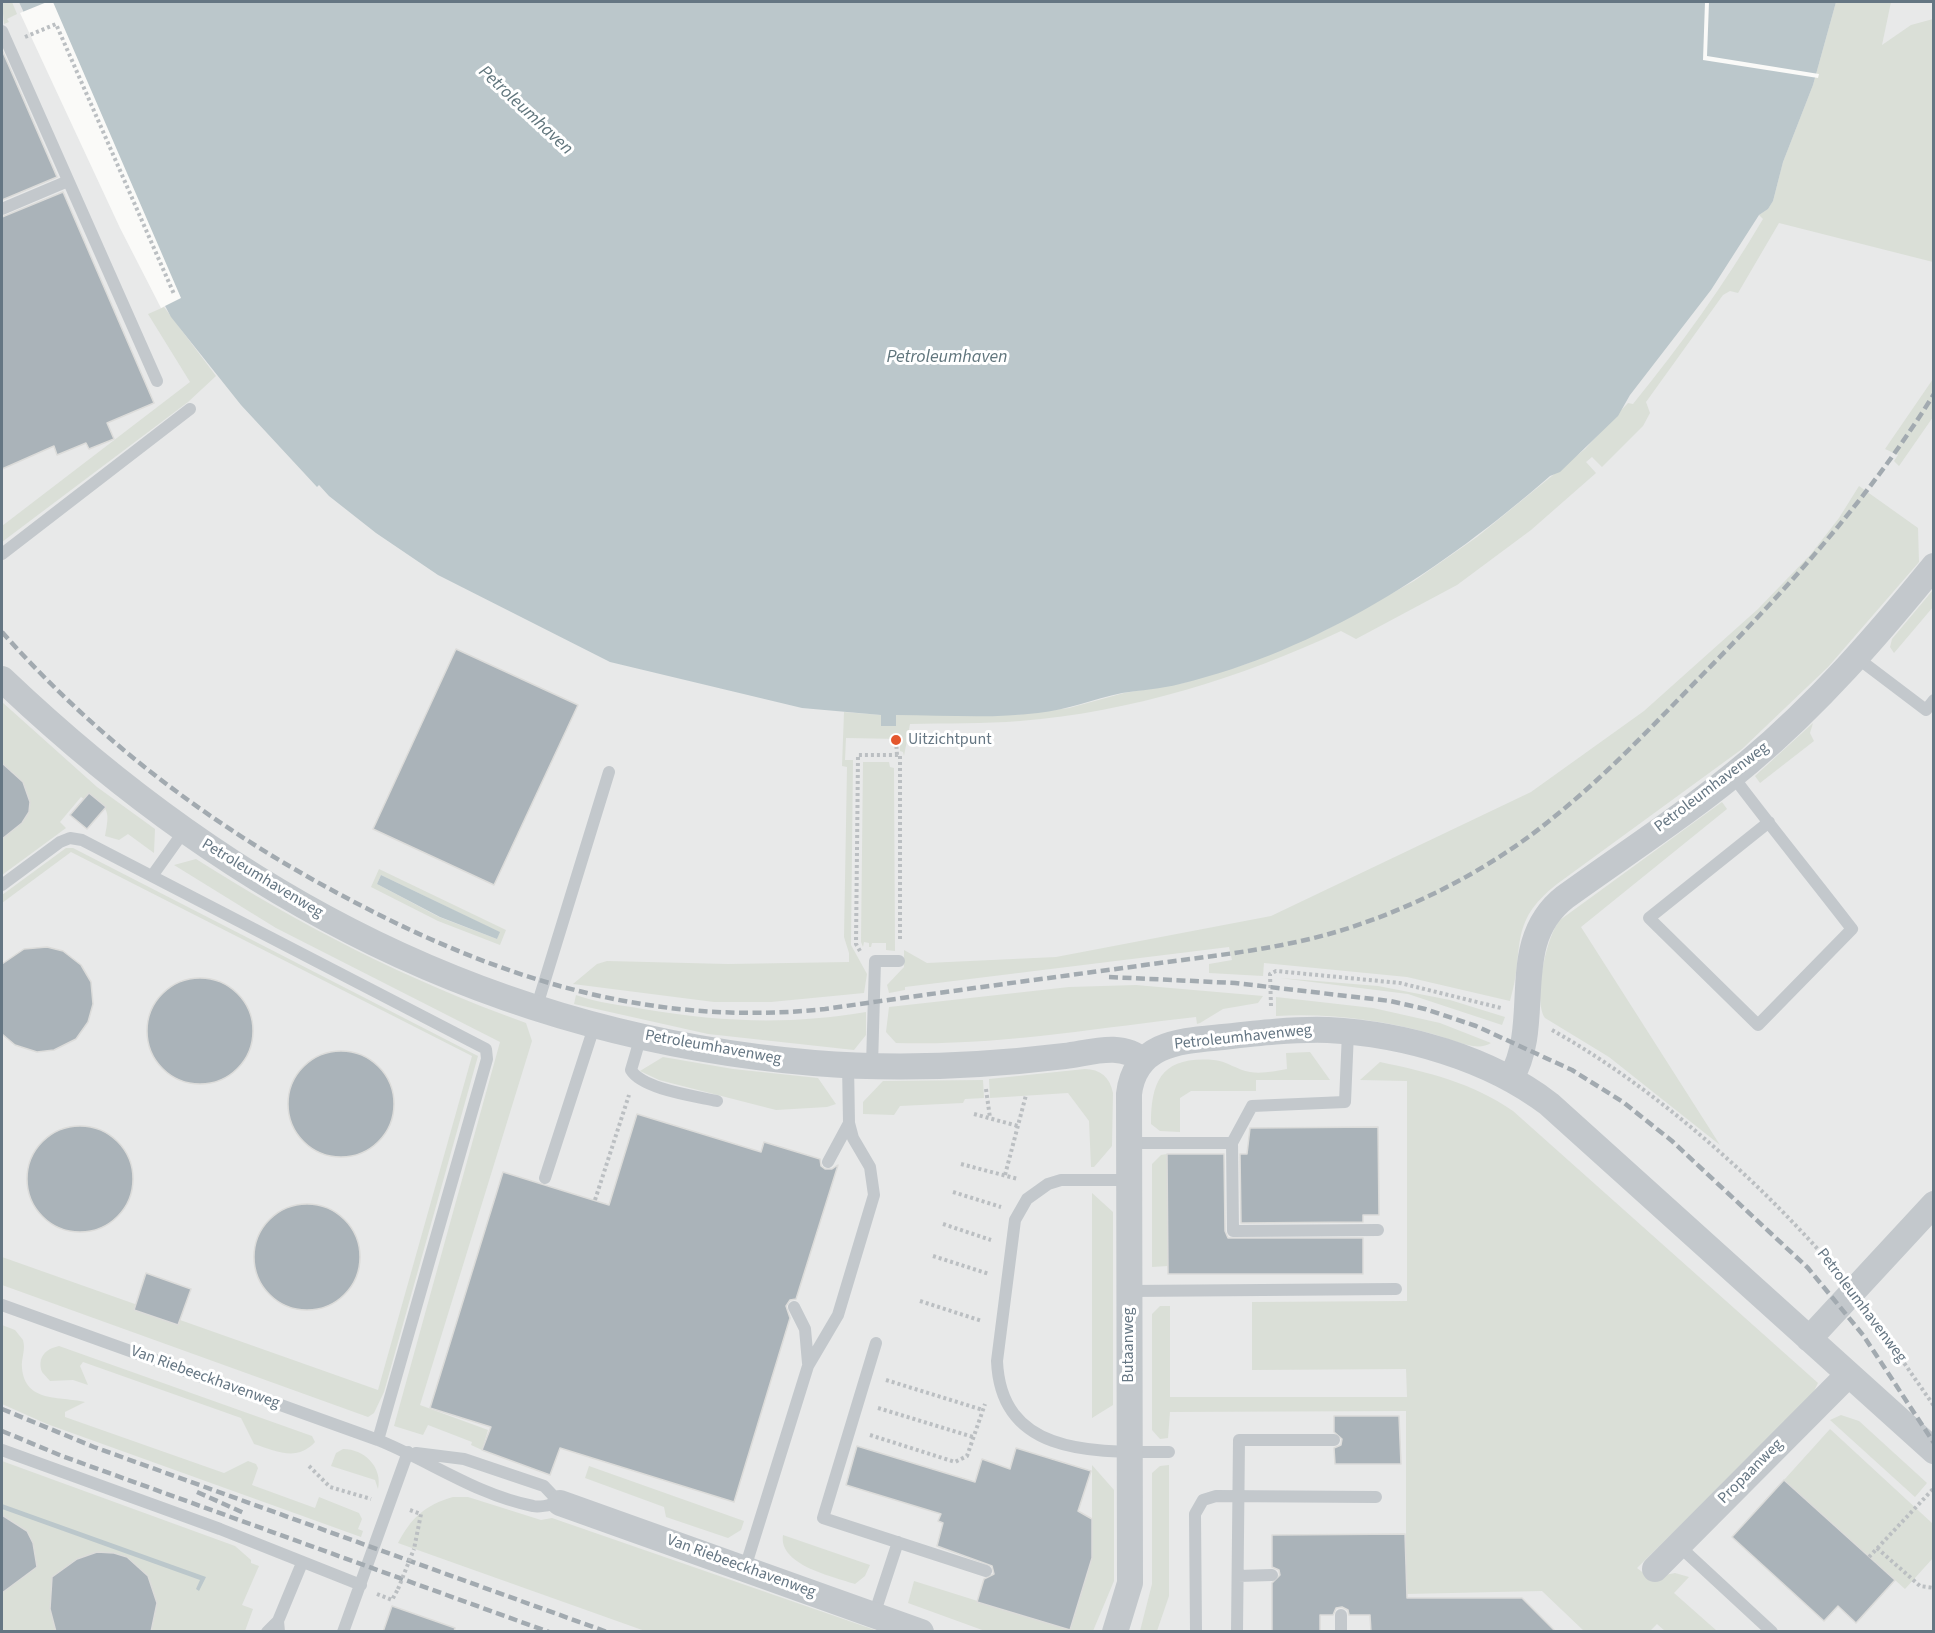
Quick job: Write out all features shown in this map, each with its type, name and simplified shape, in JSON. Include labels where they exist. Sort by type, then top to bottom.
[{"type":"street","name":"Petroleumhavenweg","points":[[1511,1077],[1518,1064],[1533,945],[1545,915],[1565,897],[1732,775],[1773,741],[1856,657],[1934,566]]},
{"type":"street","name":"Petroleumhavenweg","points":[[2,679],[107,774],[184,831],[291,899],[374,944],[457,981],[536,1010],[641,1036],[747,1056],[860,1065],[985,1064],[1117,1049],[1131,1052],[1143,1060],[1165,1046],[1198,1039],[1273,1031],[1348,1032],[1441,1052],[1511,1077],[1549,1104],[1934,1451]]},
{"type":"street","name":"Butaanweg","points":[[1115,1632],[1130,1583],[1129,1143],[1131,1081],[1143,1060]]},
{"type":"street","points":[[1809,1339],[1934,1204]]},
{"type":"street","name":"Propaanweg","points":[[1655,1569],[1848,1375]]},
{"type":"street","name":"Van Riebeeckhavenweg","points":[[560,1503],[921,1632]]},
{"type":"lane","points":[[2,31],[157,381]]},
{"type":"lane","points":[[2,209],[68,181]]},
{"type":"lane","points":[[2,554],[190,409]]},
{"type":"lane","points":[[1856,657],[1926,710],[1934,700]]},
{"type":"lane","points":[[536,1010],[609,772]]},
{"type":"lane","points":[[1732,775],[1769,822],[1852,928],[1758,1025],[1649,918],[1769,822]]},
{"type":"lane","points":[[152,876],[184,831]]},
{"type":"lane","points":[[2,885],[60,842],[70,838],[82,840],[486,1049],[487,1059],[378,1440]]},
{"type":"lane","points":[[828,1162],[849,1123],[875,961],[900,961]]},
{"type":"lane","points":[[545,1178],[595,1024]]},
{"type":"lane","points":[[1348,1032],[1345,1102],[1252,1106],[1232,1143],[1233,1231],[1378,1230]]},
{"type":"lane","points":[[641,1036],[631,1070],[635,1076],[646,1083],[717,1101]]},
{"type":"lane","points":[[745,1568],[808,1366],[838,1315],[874,1196],[870,1167],[853,1138],[849,1123]]},
{"type":"lane","points":[[1129,1143],[1232,1143]]},
{"type":"lane","points":[[1129,1180],[1061,1180],[1036,1190],[1018,1213],[997,1361],[1001,1394],[1020,1424],[1036,1435],[1092,1451],[1169,1452]]},
{"type":"lane","points":[[1129,1291],[1396,1290]]},
{"type":"lane","name":"Van Riebeeckhavenweg","points":[[2,1305],[378,1440],[408,1452],[458,1481],[535,1507],[560,1503]]},
{"type":"lane","points":[[794,1307],[805,1329],[808,1366]]},
{"type":"lane","points":[[876,1343],[823,1518],[986,1571]]},
{"type":"lane","points":[[1237,1632],[1239,1440],[1334,1440]]},
{"type":"lane","points":[[2,1450],[220,1529],[361,1585]]},
{"type":"lane","points":[[343,1632],[408,1452]]},
{"type":"lane","name":"Van Riebeeckhavenweg","points":[[408,1452],[464,1459],[544,1486],[560,1503]]},
{"type":"lane","points":[[1196,1632],[1195,1514],[1197,1506],[1209,1497],[1376,1497]]},
{"type":"lane","points":[[874,1615],[898,1542]]},
{"type":"lane","points":[[1678,1545],[1772,1632]]},
{"type":"lane","points":[[267,1632],[278,1626],[302,1563]]},
{"type":"lane","points":[[1238,1576],[1272,1575]]},
{"type":"lane","points":[[1341,1615],[1341,1632]]},
{"type":"path","points":[[8,45],[56,24],[174,294]]},
{"type":"path","points":[[896,740],[897,755],[900,755],[900,961]]},
{"type":"path","points":[[875,961],[860,952],[856,944],[858,755],[897,755]]},
{"type":"path","name":"Petroleumhavenweg","points":[[1270,1006],[1270,974],[1276,971],[1380,980],[1473,999],[1525,1017],[1558,1033],[1617,1072],[1698,1135],[1787,1216],[1853,1291],[1934,1406]]},
{"type":"path","points":[[595,1200],[635,1076]]},
{"type":"path","points":[[1005,1175],[1026,1095]]},
{"type":"path","points":[[974,1114],[1018,1126]]},
{"type":"path","points":[[961,1164],[1019,1179],[1036,1190]]},
{"type":"path","points":[[953,1192],[1018,1213]]},
{"type":"path","points":[[944,1224],[1012,1247]]},
{"type":"path","points":[[933,1256],[1007,1280]]},
{"type":"path","points":[[920,1301],[1001,1328]]},
{"type":"path","points":[[883,1389],[886,1380],[983,1410]]},
{"type":"path","points":[[872,1425],[869,1434],[874,1438],[955,1462],[967,1456],[986,1403],[1001,1394]]},
{"type":"path","points":[[875,1417],[880,1398]]},
{"type":"path","points":[[877,1408],[973,1437]]},
{"type":"path","points":[[309,1466],[330,1487],[421,1514],[414,1549],[392,1600],[373,1593]]},
{"type":"path","points":[[1869,1557],[1934,1488]]},
{"type":"path","points":[[1877,1548],[1920,1586],[1934,1588]]},
{"type":"shaded area","points":[[2,2],[1933,2],[1933,1631],[2,1632]]},
{"type":"shaded area","points":[[2,2],[12,2],[17,14],[7,19],[9,22],[4,24]]},
{"type":"shaded area","points":[[1836,2],[1891,2],[1882,45],[1911,25],[1933,19],[1933,262],[1779,223],[1738,293],[1730,291],[1723,295],[1646,402],[1650,413],[1643,426],[1602,467],[1592,457],[1586,462],[1596,473],[1531,530],[1457,585],[1356,639],[1341,631],[1225,678],[1103,710],[1020,721],[910,724],[904,756],[900,751],[900,739],[846,738],[845,760],[853,760],[851,945],[867,974],[864,993],[771,1002],[714,1002],[573,984],[597,964],[607,961],[728,964],[849,962],[844,937],[847,767],[842,766],[844,712],[881,715],[896,726],[896,715],[1015,715],[1069,708],[1124,693],[1183,683],[1246,664],[1324,631],[1414,581],[1477,537],[1585,449],[1628,403],[1633,404],[1717,291],[1763,219],[1759,215],[1768,209],[1773,201],[1783,162],[1813,85]]},
{"type":"shaded area","points":[[164,307],[216,376],[188,402],[2,542],[2,526],[190,382],[148,314]]},
{"type":"shaded area","points":[[1933,379],[1933,417],[1899,466],[1894,461],[1898,455],[1885,449]]},
{"type":"shaded area","points":[[1859,486],[1918,528],[1919,562],[1828,667],[1742,749],[1541,898],[1530,912],[1520,938],[1515,983],[1510,1001],[1407,977],[1264,963],[1263,976],[1209,973],[1209,964],[1232,960],[1229,947],[905,987],[905,990],[889,993],[887,985],[904,967],[904,950],[927,963],[1056,957],[1271,916],[1531,792],[1644,711],[1758,609],[1811,554],[1839,518]]},
{"type":"shaded area","points":[[1933,590],[1933,607],[1894,653],[1890,647],[1892,639]]},
{"type":"shaded area","points":[[2,702],[97,787],[155,829],[154,853],[128,834],[119,840],[105,836],[106,811],[101,803],[89,793],[84,799],[81,797],[60,822],[66,828],[2,875]]},
{"type":"shaded area","points":[[1813,723],[1810,733],[1814,741],[1760,783],[1755,776]]},
{"type":"shaded area","points":[[863,762],[889,762],[890,767],[894,768],[895,951],[886,950],[886,943],[872,943],[869,947],[869,943],[864,942],[863,947],[861,942]]},
{"type":"shaded area","points":[[1722,802],[1727,809],[1581,927],[1720,1145],[1609,1057],[1545,1018],[1540,997],[1546,953],[1560,920]]},
{"type":"shaded area","points":[[66,848],[73,848],[478,1056],[384,1392],[374,1413],[368,1417],[2,1285],[2,1257],[378,1390],[472,1056],[71,852],[2,903],[2,895]]},
{"type":"shaded area","points":[[196,859],[276,907],[356,950],[439,989],[526,1023],[532,1041],[420,1405],[488,1430],[482,1450],[471,1445],[472,1442],[428,1425],[423,1435],[394,1426],[500,1042],[276,928],[174,865]]},
{"type":"shaded area","points":[[379,869],[506,930],[500,945],[438,921],[371,887]],"holes":[[[381,875],[499,932],[497,939],[439,917],[377,884]]]},
{"type":"shaded area","points":[[1280,978],[1378,986],[1450,1000],[1505,1017],[1502,1025],[1408,994]]},
{"type":"shaded area","points":[[1136,985],[1263,996],[1258,1003],[1223,1009],[1197,1024],[1196,1017],[1009,1039],[934,1043],[896,1043],[886,1032],[889,1007],[1069,987]]},
{"type":"shaded area","points":[[576,995],[643,1009],[727,1019],[810,1019],[866,1012],[866,1035],[854,1050],[708,1034],[574,1004]]},
{"type":"shaded area","points":[[1276,997],[1373,1008],[1440,1023],[1491,1043],[1485,1046],[1470,1046],[1414,1029],[1375,1021],[1316,1016],[1276,1016]]},
{"type":"shaded area","points":[[1310,1052],[1330,1080],[1256,1080],[1256,1091],[1191,1091],[1180,1098],[1180,1132],[1160,1131],[1151,1124],[1157,1083],[1163,1074],[1183,1062],[1214,1060],[1259,1073],[1287,1069],[1286,1053]]},
{"type":"shaded area","points":[[663,1057],[733,1069],[818,1078],[836,1104],[827,1107],[776,1110],[659,1080],[640,1071]]},
{"type":"shaded area","points":[[1380,1062],[1450,1080],[1482,1093],[1513,1111],[1818,1383],[1811,1397],[1637,1568],[1650,1578],[1675,1573],[1689,1577],[1674,1593],[1717,1631],[1665,1631],[1657,1624],[1650,1631],[1584,1631],[1542,1591],[1406,1594],[1406,1411],[1170,1412],[1168,1438],[1160,1439],[1152,1430],[1152,1314],[1160,1306],[1170,1306],[1170,1397],[1407,1397],[1406,1369],[1252,1370],[1252,1302],[1407,1301],[1407,1081],[1360,1080]]},
{"type":"shaded area","points":[[1085,1069],[1095,1070],[1104,1075],[1113,1093],[1112,1146],[1094,1167],[1091,1167],[1089,1121],[1068,1093],[990,1098],[989,1079]]},
{"type":"shaded area","points":[[983,1080],[984,1098],[965,1099],[963,1103],[900,1106],[894,1115],[863,1114],[863,1102],[883,1081]]},
{"type":"shaded area","points":[[1167,1154],[1168,1266],[1152,1267],[1152,1164],[1161,1155]]},
{"type":"shaded area","points":[[1092,1193],[1113,1212],[1113,1405],[1092,1418]]},
{"type":"shaded area","points":[[2,1325],[15,1330],[23,1340],[22,1368],[30,1387],[45,1396],[85,1402],[65,1412],[65,1417],[224,1473],[248,1461],[256,1464],[258,1468],[252,1485],[315,1508],[319,1497],[359,1513],[362,1519],[358,1529],[363,1531],[361,1537],[47,1424],[2,1404]]},
{"type":"shaded area","points":[[59,1346],[312,1436],[315,1442],[301,1452],[294,1453],[278,1452],[254,1444],[241,1418],[83,1362],[80,1366],[88,1385],[73,1380],[50,1381],[42,1372],[41,1358],[50,1349]]},
{"type":"shaded area","points":[[1841,1415],[1859,1421],[1927,1483],[1915,1497],[1830,1420]]},
{"type":"shaded area","points":[[1830,1429],[1933,1524],[1933,1558],[1905,1589],[1784,1480]]},
{"type":"shaded area","points":[[343,1449],[358,1452],[371,1461],[378,1474],[378,1489],[375,1480],[331,1466],[336,1453]]},
{"type":"shaded area","points":[[2,1461],[235,1546],[251,1560],[251,1563],[259,1566],[242,1605],[253,1609],[245,1631],[2,1631]]},
{"type":"shaded area","points":[[1092,1465],[1114,1490],[1114,1581],[1093,1631],[985,1631],[908,1603],[914,1581],[1070,1630],[1092,1558]]},
{"type":"shaded area","points":[[1169,1465],[1169,1596],[1157,1631],[1140,1631],[1152,1584],[1152,1473],[1160,1466]]},
{"type":"shaded area","points":[[589,1466],[744,1521],[741,1530],[728,1538],[666,1517],[664,1507],[585,1478]]},
{"type":"shaded area","points":[[453,1497],[468,1497],[541,1520],[552,1518],[878,1631],[645,1631],[398,1543],[408,1526],[427,1508]]},
{"type":"shaded area","points":[[783,1535],[870,1565],[865,1576],[855,1584],[822,1573],[798,1562],[789,1554],[784,1545]]},
{"type":"water","name":"Petroleumhaven","points":[[19,2],[1836,2],[1813,85],[1783,162],[1773,201],[1768,209],[1759,215],[1711,290],[1630,395],[1618,416],[1560,472],[1550,476],[1509,511],[1422,574],[1377,602],[1330,628],[1232,669],[1173,686],[1122,693],[1049,712],[985,716],[896,715],[896,726],[881,726],[881,715],[802,708],[610,662],[438,575],[376,533],[329,496],[319,485],[317,487],[241,405],[171,317],[123,227]]},
{"type":"water","points":[[381,875],[500,932],[497,939],[440,917],[377,884]]},
{"type":"water","points":[[2,1504],[206,1577],[199,1591],[196,1589],[200,1580],[2,1509]]},
{"type":"pier","points":[[47,2],[53,2],[181,298],[161,308],[120,228],[20,13]]},
{"type":"pier","points":[[1705,2],[1709,2],[1707,56],[1819,74],[1818,78],[1703,60]]},
{"type":"building","points":[[2,50],[57,177],[2,200]]},
{"type":"building","points":[[63,192],[154,403],[107,423],[114,439],[89,449],[86,443],[57,455],[54,446],[2,469],[2,217]]},
{"type":"building","points":[[456,649],[578,705],[494,885],[373,829]]},
{"type":"building","points":[[2,763],[23,782],[30,802],[29,812],[22,823],[2,839]]},
{"type":"building","points":[[89,793],[106,807],[87,829],[70,815]]},
{"type":"building","points":[[47,947],[63,951],[81,965],[91,982],[93,1004],[88,1022],[76,1039],[54,1050],[37,1052],[15,1045],[2,1034],[2,964],[24,949]]},
{"type":"building","points":[[200,978],[220,982],[237,994],[249,1011],[253,1031],[249,1051],[237,1068],[220,1080],[200,1084],[180,1080],[163,1068],[151,1051],[147,1031],[151,1011],[163,994],[180,982]]},
{"type":"building","points":[[341,1051],[361,1055],[378,1067],[390,1084],[394,1104],[390,1124],[378,1141],[361,1153],[341,1157],[321,1153],[304,1141],[292,1124],[288,1104],[292,1084],[304,1067],[321,1055]]},
{"type":"building","points":[[637,1114],[761,1152],[764,1142],[820,1159],[821,1166],[825,1169],[832,1169],[838,1165],[796,1299],[790,1300],[786,1306],[790,1318],[734,1502],[560,1448],[550,1475],[482,1450],[491,1427],[430,1408],[503,1172],[609,1205]]},
{"type":"building","points":[[80,1126],[100,1130],[117,1142],[129,1159],[133,1179],[129,1199],[117,1216],[100,1228],[80,1232],[60,1228],[43,1216],[31,1199],[27,1179],[31,1159],[43,1142],[60,1130]]},
{"type":"building","points":[[1378,1127],[1379,1215],[1363,1215],[1363,1222],[1241,1223],[1240,1154],[1247,1154],[1250,1128]]},
{"type":"building","points":[[1167,1154],[1224,1154],[1225,1231],[1228,1238],[1363,1238],[1363,1274],[1168,1274]]},
{"type":"building","points":[[307,1204],[327,1208],[344,1220],[356,1237],[360,1257],[356,1277],[344,1294],[327,1306],[307,1310],[287,1306],[270,1294],[258,1277],[254,1257],[258,1237],[270,1220],[287,1208]]},
{"type":"building","points":[[146,1273],[191,1289],[178,1325],[134,1310]]},
{"type":"building","points":[[1334,1416],[1399,1416],[1401,1464],[1335,1464],[1334,1448],[1341,1445],[1342,1439],[1334,1432]]},
{"type":"building","points":[[857,1446],[975,1482],[982,1459],[1010,1469],[1016,1448],[1091,1471],[1078,1511],[1092,1519],[1092,1558],[1070,1630],[977,1602],[984,1579],[994,1574],[992,1566],[937,1546],[943,1523],[938,1521],[941,1514],[846,1485]]},
{"type":"building","points":[[1784,1480],[1895,1580],[1856,1623],[1838,1606],[1824,1621],[1732,1537]]},
{"type":"building","points":[[2,1515],[27,1531],[33,1543],[37,1567],[2,1593]]},
{"type":"building","points":[[1405,1534],[1407,1598],[1522,1598],[1556,1632],[1371,1632],[1370,1615],[1349,1615],[1348,1610],[1342,1607],[1336,1608],[1333,1615],[1320,1615],[1320,1632],[1272,1632],[1272,1583],[1280,1575],[1279,1570],[1272,1567],[1272,1535]]},
{"type":"building","points":[[97,1552],[114,1553],[127,1557],[148,1576],[157,1603],[151,1632],[56,1632],[50,1609],[52,1577],[77,1559]]},
{"type":"building","points":[[392,1606],[455,1628],[454,1632],[383,1632]]},
{"type":"railway","points":[[2,632],[75,707],[154,775],[196,806],[284,863],[389,920],[448,947],[508,970],[568,988],[630,1002],[693,1010],[758,1013],[825,1009],[1297,942],[1323,936],[1376,918],[1457,882],[1507,852],[1575,800],[1672,706],[1771,603],[1829,537],[1884,468],[1934,394]]},
{"type":"railway","points":[[1109,977],[1235,983],[1390,1001],[1425,1009],[1476,1026],[1572,1070],[1623,1102],[1672,1141],[1808,1268],[1863,1335],[1934,1443]]},
{"type":"railway","points":[[2,1409],[94,1447],[607,1632]]},
{"type":"railway","points":[[2,1431],[62,1456],[549,1632]]},
{"type":"railway","points":[[197,1492],[244,1513]]},
{"type":"place","name":"Uitzichtpunt","points":[[896,740]]}]
